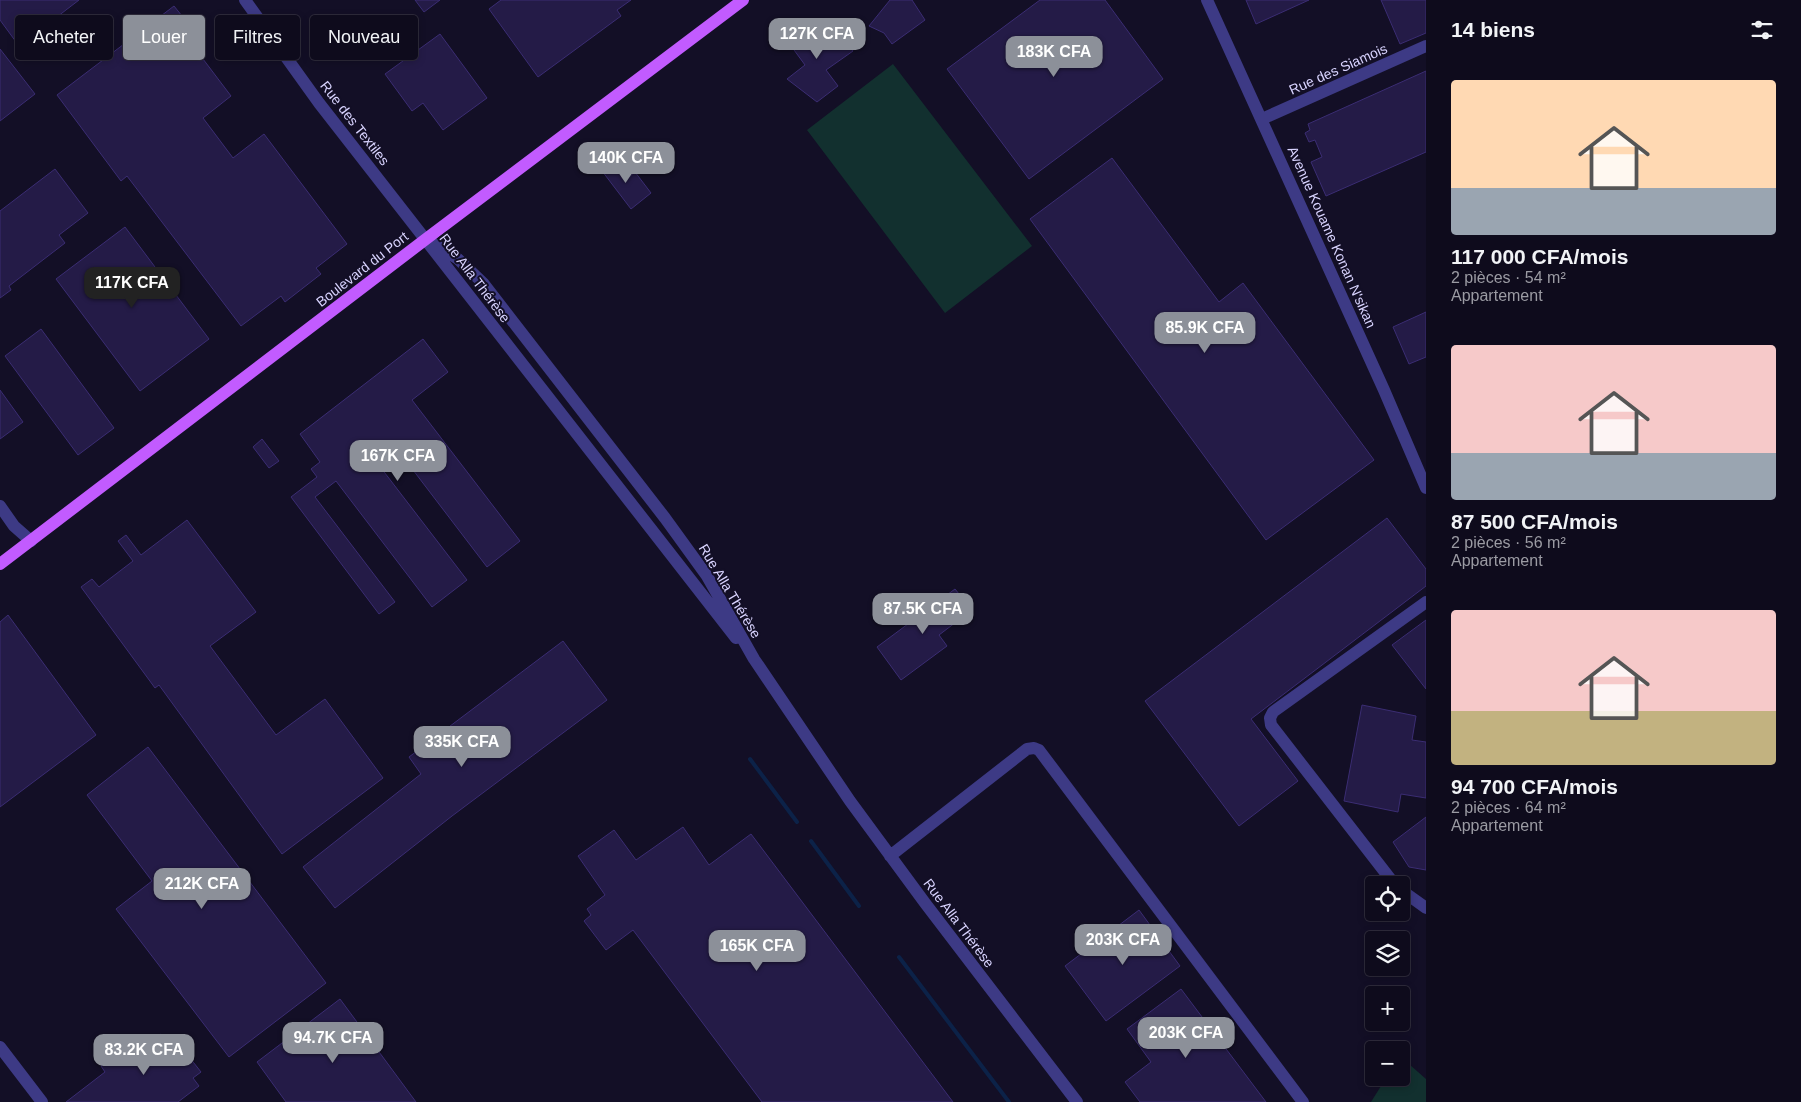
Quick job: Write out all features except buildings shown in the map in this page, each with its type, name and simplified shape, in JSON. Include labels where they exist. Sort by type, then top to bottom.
[{"type":"main road","name":"Boulevard du Port","points":[[0,564],[426,238],[743,0]]},
{"type":"street","name":"Rue des Textiles","points":[[245,0],[319,103],[426,238]]},
{"type":"street","name":"Avenue Kouame Konan N'sikan","points":[[1207,0],[1384,390],[1426,488]]},
{"type":"street","name":"Rue des Siamois","points":[[1262,119],[1426,46]]},
{"type":"street","name":"Rue Alla Thérèse","points":[[426,238],[718,617],[754,659]]},
{"type":"street","name":"Rue Alla Thérèse","points":[[426,238],[458,259],[483,284],[666,518],[707,576],[754,659],[850,801],[1077,1102]]},
{"type":"street","points":[[0,506],[14,526],[31,541]]},
{"type":"street","points":[[14,526],[17,551]]},
{"type":"street","points":[[1388,876],[1271,725],[1270,718],[1272,712],[1426,602]]},
{"type":"street","points":[[890,856],[1028,749],[1034,748],[1039,750],[1303,1102]]},
{"type":"street","points":[[1410,896],[1426,908]]},
{"type":"street","points":[[0,1047],[42,1102]]},
{"type":"green space","points":[[893,64],[1032,246],[945,313],[807,130]]},
{"type":"green space","points":[[1410,1065],[1426,1079],[1426,1102],[1371,1102],[1381,1086],[1410,1086]]},
{"type":"waterway","points":[[750,759],[797,822]]},
{"type":"waterway","points":[[811,841],[859,906]]},
{"type":"waterway","points":[[899,957],[1009,1102]]}]
